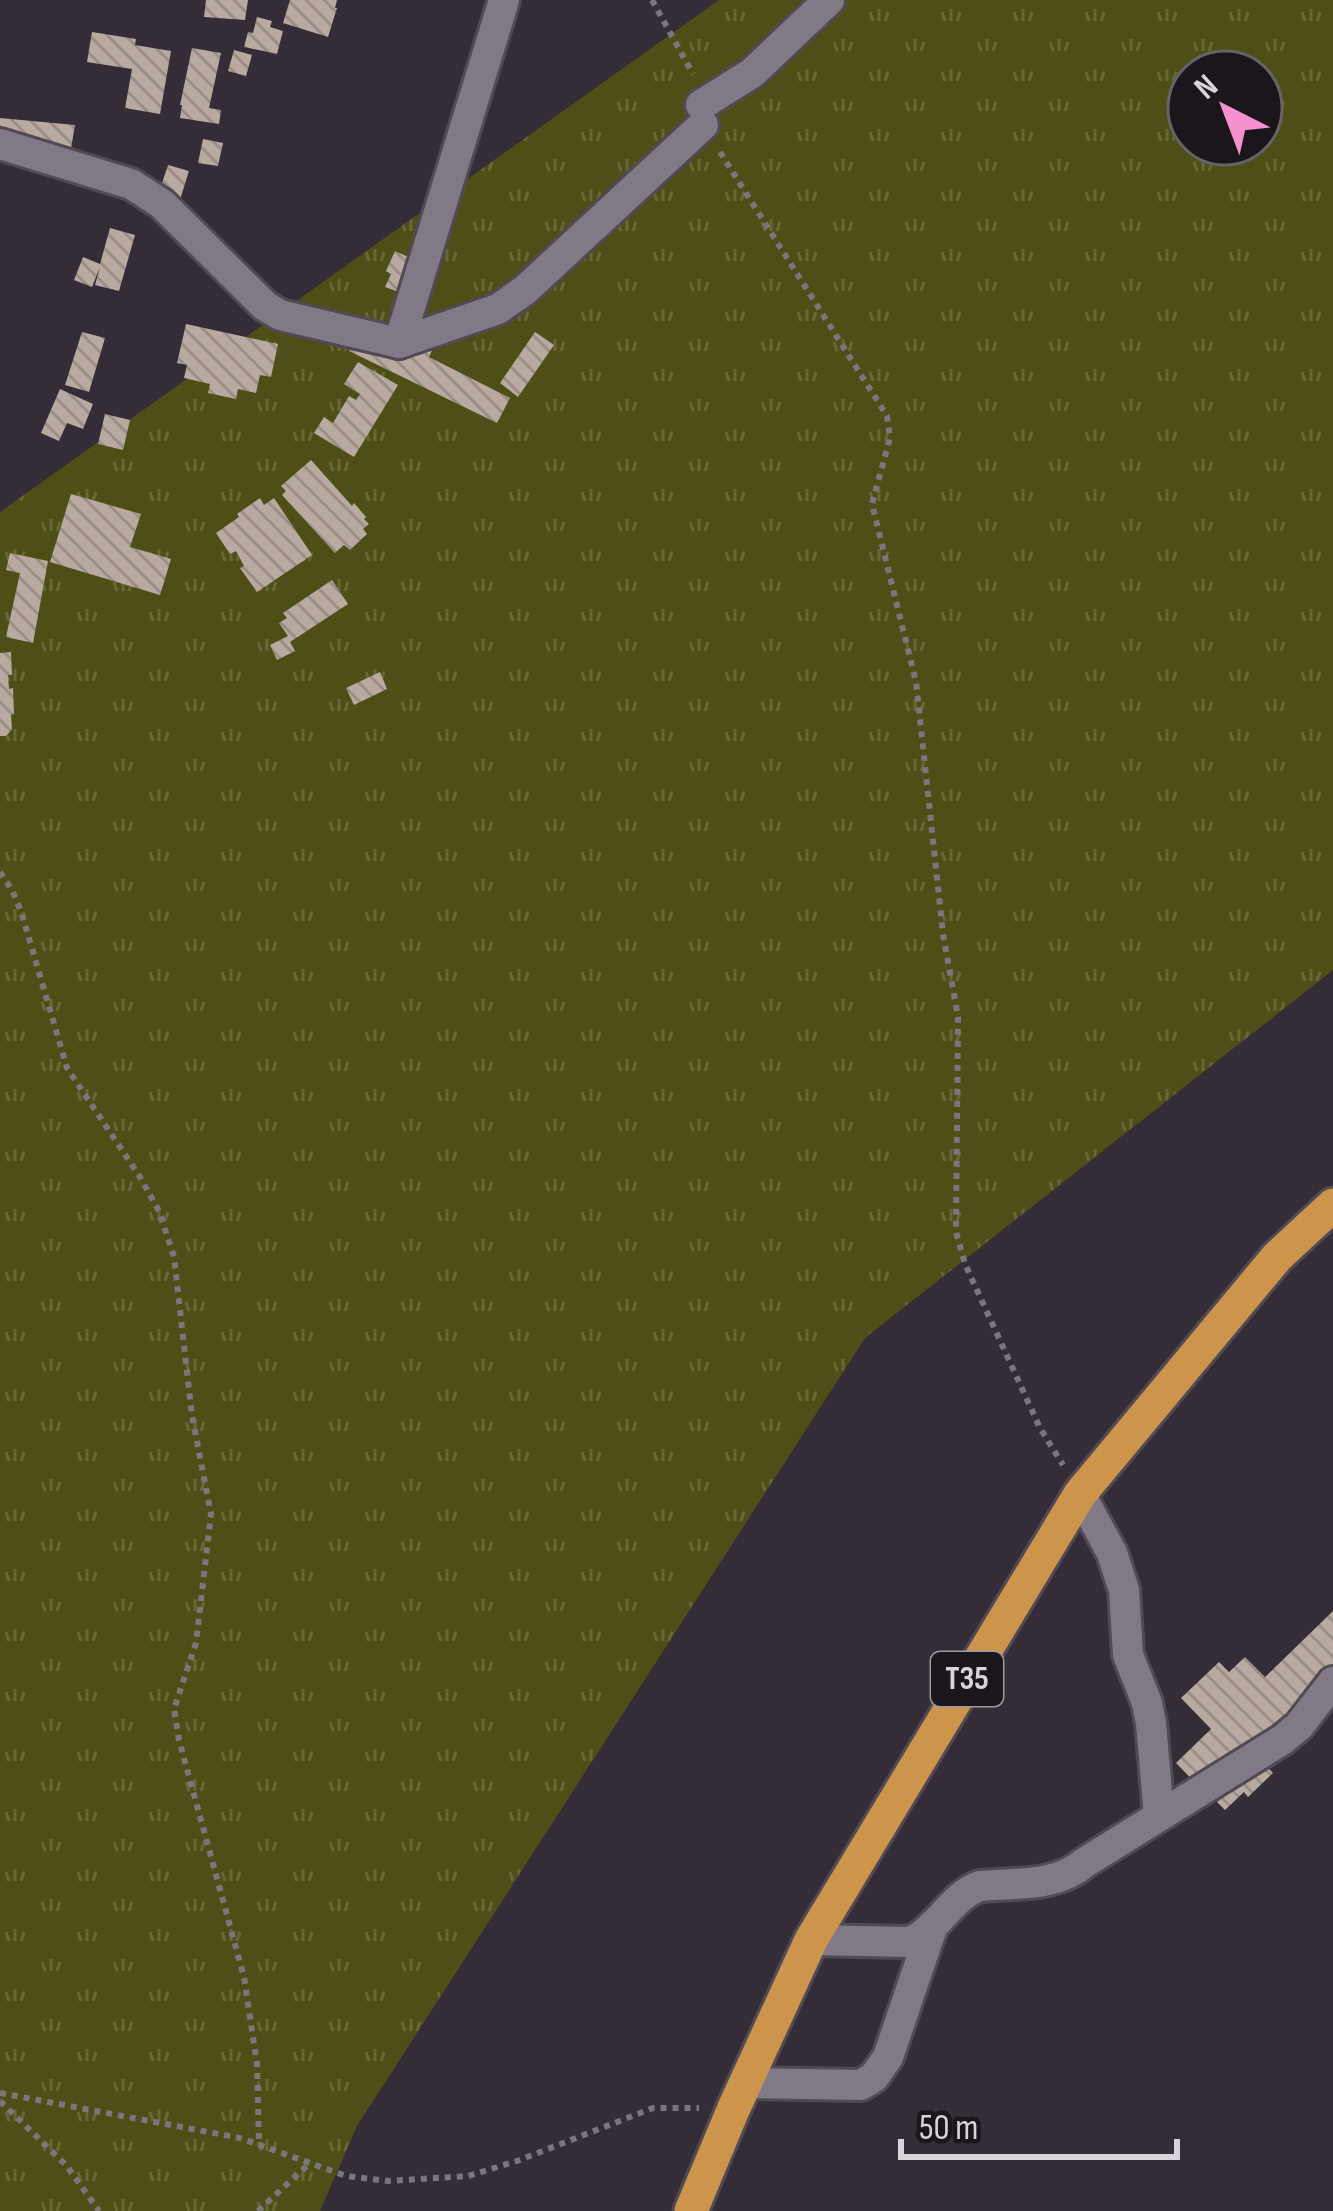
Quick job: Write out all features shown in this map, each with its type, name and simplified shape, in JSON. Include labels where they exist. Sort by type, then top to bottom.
[{"type":"highway","name":"T35","points":[[691,2211],[811,1940],[1081,1494],[1277,1257],[1333,1205]]},
{"type":"street","points":[[398,344],[504,0]]},
{"type":"street","points":[[0,143],[144,190],[254,298],[280,315],[398,344],[498,309],[525,290],[702,115],[829,0]]},
{"type":"street","points":[[1081,1494],[1112,1553],[1124,1590],[1128,1655],[1148,1703],[1159,1816]]},
{"type":"street","points":[[811,1940],[910,1942],[924,1935],[969,1890],[1074,1872],[1282,1741],[1333,1682]]},
{"type":"street","points":[[740,2097],[861,2085],[874,2077],[888,2057],[934,1924]]},
{"type":"path","points":[[652,0],[700,88],[702,115],[887,416],[890,438],[872,504],[916,682],[943,934],[958,1017],[956,1232],[965,1264],[1040,1428],[1081,1494]]},
{"type":"path","points":[[0,872],[21,910],[67,1068],[159,1211],[174,1257],[192,1416],[211,1514],[196,1642],[174,1709],[176,1730],[244,1977],[257,2064],[259,2143]]},
{"type":"path","points":[[0,2097],[195,2128],[259,2143],[346,2176],[388,2182],[468,2176],[653,2108],[740,2097]]},
{"type":"path","points":[[0,2097],[66,2165],[99,2211]]},
{"type":"path","points":[[258,2211],[311,2162]]},
{"type":"green space","points":[[719,0],[1333,0],[1333,970],[865,1338],[357,2126],[320,2211],[0,2211],[0,512]]},
{"type":"building","points":[[206,0],[248,0],[245,20],[204,17]]},
{"type":"building","points":[[290,0],[337,0],[328,37],[283,23]]},
{"type":"building","points":[[257,17],[283,31],[277,54],[244,47]]},
{"type":"building","points":[[92,32],[171,51],[160,114],[125,108],[132,69],[87,62]]},
{"type":"building","points":[[192,48],[221,53],[209,108],[221,110],[219,124],[180,118]]},
{"type":"building","points":[[234,50],[252,55],[246,76],[228,71]]},
{"type":"building","points":[[0,118],[75,125],[67,172],[0,162]]},
{"type":"building","points":[[203,139],[223,143],[218,166],[198,163]]},
{"type":"building","points":[[168,165],[189,171],[174,219],[152,213]]},
{"type":"building","points":[[110,228],[135,235],[119,291],[95,285],[100,267],[92,287],[74,280],[83,257],[100,264]]},
{"type":"building","points":[[395,251],[413,259],[399,292],[385,287]]},
{"type":"building","points":[[365,318],[378,324],[377,330],[381,323],[433,348],[429,357],[510,398],[497,423],[349,351]]},
{"type":"building","points":[[186,324],[278,344],[271,377],[260,375],[256,393],[238,389],[236,399],[208,393],[210,384],[184,378],[187,365],[177,363]]},
{"type":"building","points":[[82,332],[105,338],[89,392],[65,385]]},
{"type":"building","points":[[535,332],[554,345],[518,397],[500,383]]},
{"type":"building","points":[[358,362],[398,385],[354,457],[314,433],[324,417],[333,423],[349,396],[356,400],[360,394],[344,384]]},
{"type":"building","points":[[60,389],[93,404],[83,429],[67,423],[59,441],[41,433]]},
{"type":"building","points":[[105,414],[130,420],[123,450],[98,444]]},
{"type":"building","points":[[311,460],[366,517],[369,524],[363,529],[367,534],[350,550],[344,545],[335,553],[282,495],[286,491],[281,486]]},
{"type":"building","points":[[71,494],[141,514],[130,547],[171,559],[160,595],[50,562]]},
{"type":"building","points":[[260,498],[264,505],[274,498],[312,555],[257,592],[240,568],[244,566],[236,551],[230,554],[216,533]]},
{"type":"building","points":[[10,553],[48,561],[33,643],[6,637],[20,573],[6,570]]},
{"type":"building","points":[[332,580],[348,604],[290,642],[295,651],[277,660],[270,645],[288,636],[279,623],[287,618],[283,613]]},
{"type":"building","points":[[11,652],[12,675],[8,675],[14,714],[12,729],[0,736],[0,653]]},
{"type":"building","points":[[380,672],[387,689],[354,705],[346,688]]},
{"type":"building","points":[[1333,1611],[1333,1684],[1213,1801],[1176,1763],[1211,1729],[1181,1698],[1219,1662],[1229,1672],[1245,1657],[1265,1677]]},
{"type":"building","points":[[1261,1760],[1273,1773],[1248,1797],[1244,1792],[1225,1810],[1217,1802]]}]
